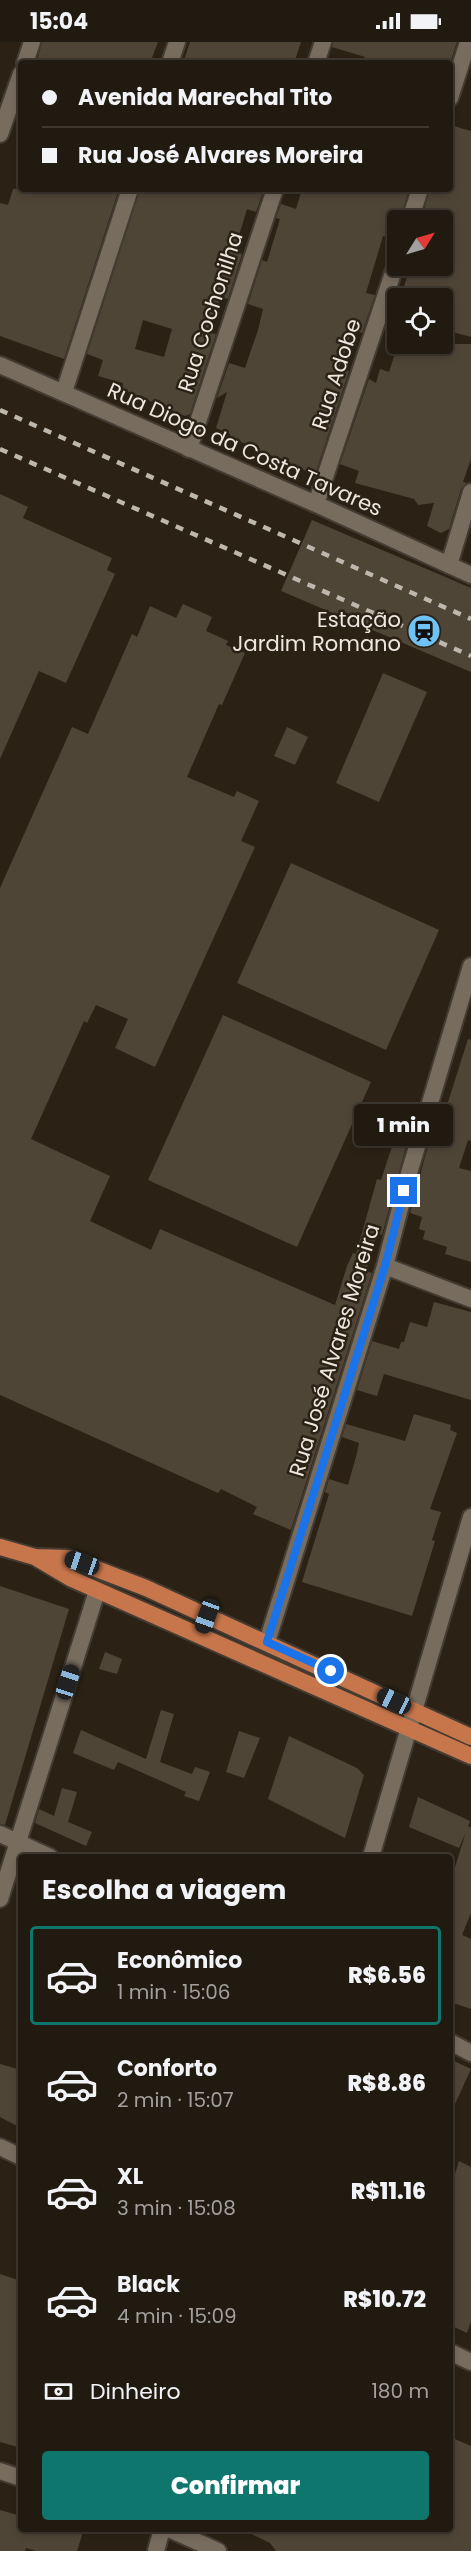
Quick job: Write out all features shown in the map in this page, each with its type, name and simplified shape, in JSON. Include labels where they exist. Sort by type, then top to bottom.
[{"type":"main road","points":[[0,1547],[35,1557],[68,1558],[136,1584],[471,1737]]},
{"type":"main road","points":[[35,1557],[72,1579],[471,1756]]},
{"type":"main road","points":[[200,1636],[207,1616]]},
{"type":"street","points":[[26,60],[32,42]]},
{"type":"street","points":[[171,60],[177,42]]},
{"type":"street","points":[[317,60],[323,42]]},
{"type":"street","points":[[453,89],[468,42]]},
{"type":"street","points":[[0,134],[18,83]]},
{"type":"street","points":[[64,392],[128,192]]},
{"type":"street","name":"Rua Cochonilha","points":[[189,448],[273,192]]},
{"type":"street","points":[[413,210],[419,192]]},
{"type":"street","name":"Rua Adobe","points":[[316,504],[392,276]]},
{"type":"street","name":"Rua Diogo da Costa Tavares","points":[[0,366],[64,392],[471,575]]},
{"type":"street","points":[[449,565],[471,492]]},
{"type":"street","name":"Rua José Alvares Moreira","points":[[267,1642],[385,1266],[410,1170],[471,966]]},
{"type":"street","points":[[385,1266],[471,1299]]},
{"type":"street","points":[[371,1854],[383,1822],[471,1517]]},
{"type":"street","points":[[0,1899],[97,1590]]},
{"type":"street","points":[[0,1834],[43,1854]]},
{"type":"street","points":[[453,2044],[471,2053]]},
{"type":"street","points":[[0,2147],[18,2156]]},
{"type":"street","points":[[453,2353],[471,2362]]},
{"type":"street","points":[[0,2471],[18,2477]]},
{"type":"street","points":[[156,2551],[161,2532]]},
{"type":"street","points":[[176,2532],[218,2551]]},
{"type":"building","points":[[42,42],[158,42],[151,60],[37,60]]},
{"type":"building","points":[[190,42],[301,42],[295,60],[184,60]]},
{"type":"building","points":[[333,42],[457,42],[451,60],[364,60],[365,57],[332,47]]},
{"type":"building","points":[[453,126],[471,131],[471,337],[453,332],[453,288],[403,288],[408,276],[453,276],[453,210],[424,210],[429,192],[453,192]]},
{"type":"building","points":[[13,189],[18,189],[18,192],[118,192],[64,359],[0,336],[0,203],[8,205]]},
{"type":"building","points":[[139,192],[263,192],[256,212],[247,209],[234,252],[242,254],[228,299],[221,297],[207,332],[216,334],[190,414],[185,416],[122,389],[123,383],[98,376],[103,360],[87,354]],"holes":[[[143,320],[172,329],[164,357],[135,349]]]},
{"type":"building","points":[[301,192],[408,192],[403,210],[387,210],[387,237],[383,236],[366,293],[375,295],[362,333],[356,331],[355,335],[351,334],[339,368],[349,371],[315,475],[230,437],[230,434],[216,428],[227,392],[217,398],[229,363],[245,368],[258,330],[263,309],[248,304],[262,260],[267,262],[280,219],[276,218],[281,204],[296,209]]},
{"type":"building","points":[[453,344],[471,344],[471,459],[463,482],[467,483],[461,489],[449,529],[441,533],[427,526],[434,503],[418,505],[414,499],[355,483],[359,471],[340,464],[369,379],[376,383],[380,369],[389,372],[395,354],[453,354]]},
{"type":"building","points":[[0,494],[28,507],[23,518],[112,558],[107,570],[115,574],[66,683],[39,671],[0,759]]},
{"type":"building","name":"Estação Jardim Romano","points":[[312,520],[471,588],[471,672],[281,591]]},
{"type":"building","points":[[183,604],[212,617],[206,631],[228,641],[226,645],[245,653],[222,705],[219,704],[187,777],[234,797],[237,791],[259,801],[241,841],[255,847],[155,1067],[115,1048],[128,1019],[96,1005],[87,1023],[84,1021],[31,1139],[110,1176],[90,1221],[151,1250],[160,1229],[335,1305],[347,1266],[353,1253],[356,1254],[377,1179],[381,1180],[398,1128],[410,1132],[382,1235],[377,1234],[366,1271],[372,1273],[291,1530],[253,1514],[257,1507],[221,1489],[218,1493],[0,1395],[0,888],[72,727],[88,734],[132,634],[137,637],[150,606],[176,618]]},
{"type":"building","points":[[383,673],[427,692],[379,802],[336,783]]},
{"type":"building","points":[[287,727],[308,737],[295,765],[274,756]]},
{"type":"building","points":[[291,863],[439,930],[386,1050],[237,983]]},
{"type":"building","points":[[223,1015],[371,1082],[297,1247],[148,1180]]},
{"type":"building","points":[[468,1039],[471,1040],[471,1141],[468,1140],[459,1168],[471,1171],[471,1262],[445,1254],[447,1247],[423,1239],[425,1231],[419,1229],[422,1217],[410,1213],[430,1138],[436,1140]]},
{"type":"building","points":[[434,1302],[471,1312],[471,1400],[384,1374],[377,1396],[357,1390],[372,1341],[399,1349],[401,1342],[404,1342],[410,1322],[427,1327]]},
{"type":"building","points":[[414,1414],[451,1425],[450,1430],[457,1433],[430,1509],[441,1512],[432,1540],[435,1541],[412,1616],[302,1582],[329,1494],[325,1492],[329,1479],[348,1485],[357,1453],[359,1443],[342,1437],[346,1424],[405,1441]]},
{"type":"building","points":[[0,1586],[69,1609],[5,1825],[0,1824]]},
{"type":"building","points":[[105,1652],[122,1659],[117,1674],[99,1669]]},
{"type":"building","points":[[161,1710],[174,1714],[160,1762],[192,1774],[195,1767],[210,1772],[199,1801],[184,1796],[186,1792],[118,1762],[114,1770],[73,1753],[81,1730],[146,1759]]},
{"type":"building","points":[[239,1731],[260,1738],[244,1778],[226,1772]]},
{"type":"building","points":[[289,1736],[357,1768],[364,1775],[345,1838],[268,1799]]},
{"type":"building","points":[[62,1788],[77,1792],[68,1822],[92,1832],[86,1846],[35,1823],[39,1809],[54,1816]]},
{"type":"building","points":[[418,1797],[470,1821],[468,1827],[471,1827],[471,1913],[462,1935],[471,1939],[471,2009],[453,2003],[453,1873],[466,1832],[459,1848],[409,1827]]},
{"type":"building","points":[[453,2060],[471,2069],[453,2108]]},
{"type":"building","points":[[0,2064],[18,2069],[18,2126],[0,2117]]},
{"type":"building","points":[[459,2161],[471,2167],[471,2321],[467,2333],[453,2326],[453,2180]]},
{"type":"building","points":[[0,2274],[18,2280],[18,2447],[0,2442]]},
{"type":"building","points":[[453,2438],[471,2446],[471,2551],[276,2551],[270,2543],[247,2532],[453,2532]]},
{"type":"building","points":[[0,2510],[18,2515],[18,2532],[83,2532],[77,2551],[36,2551],[26,2548],[25,2551],[0,2551]]},
{"type":"railway","points":[[0,410],[471,619]]},
{"type":"railway","points":[[0,449],[471,656]]},
{"type":"place","name":"Estação Jardim Romano","points":[[424,631]]},
{"type":"route","points":[[331,1671],[267,1642],[385,1266],[404,1191]]}]
